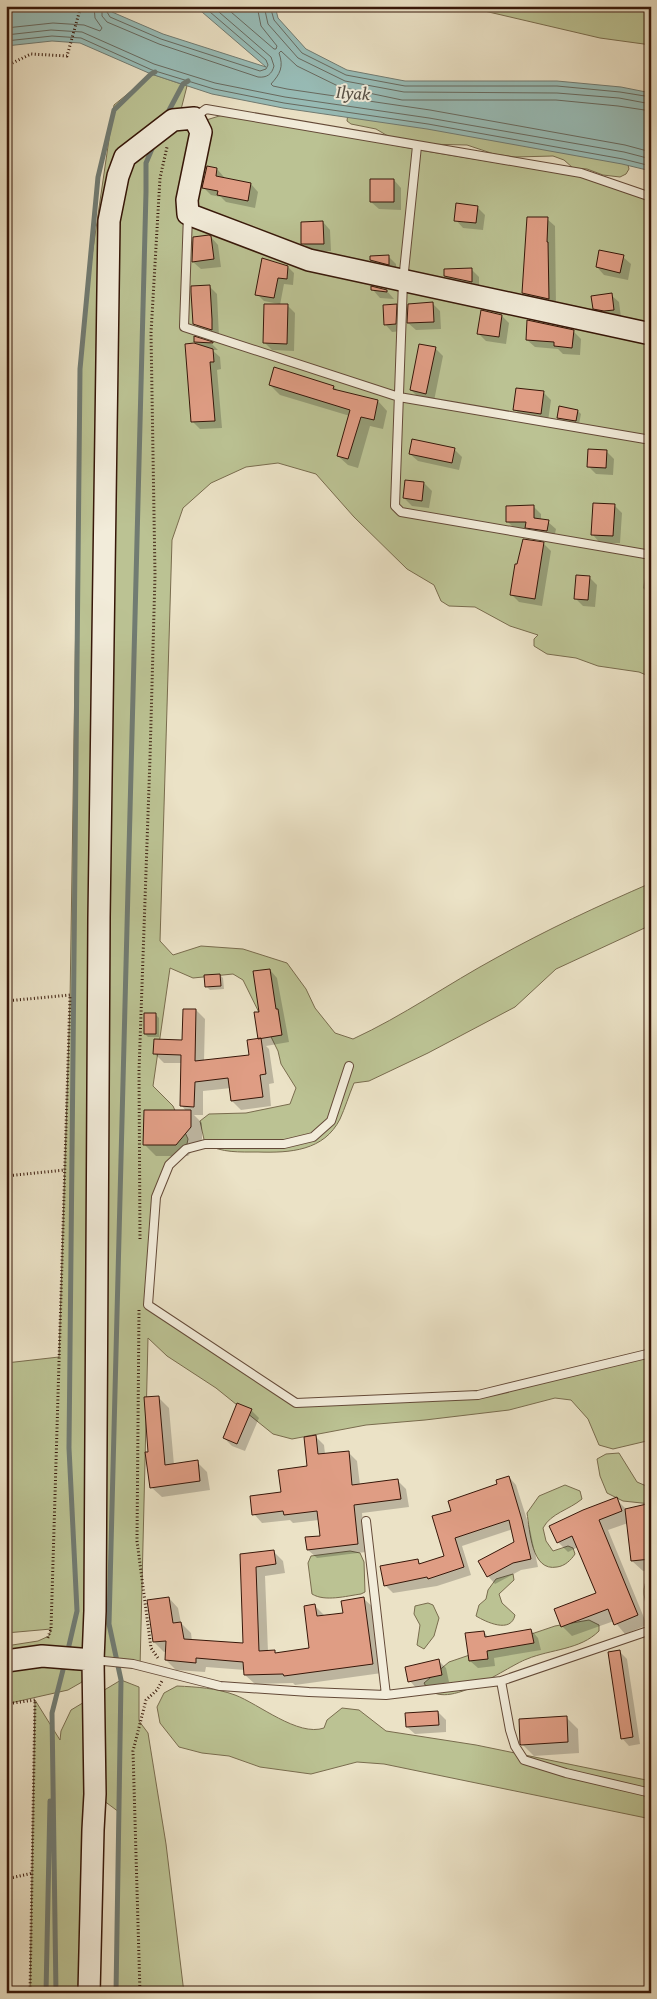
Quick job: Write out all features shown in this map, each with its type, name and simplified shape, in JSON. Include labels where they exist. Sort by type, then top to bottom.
[{"type":"street","points":[[89,1993],[95,1794],[92,1660],[96,1610],[99,928],[109,221],[118,176],[125,157],[177,122],[201,132],[187,200],[188,214],[309,260],[651,334]]},
{"type":"street","points":[[6,1661],[48,1657],[92,1660]]},
{"type":"lane","points":[[177,122],[206,109],[581,173],[651,197]]},
{"type":"lane","points":[[417,146],[403,281],[395,506],[401,512],[651,555]]},
{"type":"lane","points":[[188,214],[184,327],[399,397],[651,440]]},
{"type":"lane","points":[[349,1066],[331,1121],[313,1138],[284,1144],[205,1144],[186,1149],[169,1165],[156,1197],[148,1305],[296,1403],[478,1395],[651,1353]]},
{"type":"lane","points":[[366,1521],[386,1695]]},
{"type":"lane","points":[[92,1660],[133,1664],[162,1673],[220,1686],[386,1695],[501,1681],[651,1630]]},
{"type":"lane","points":[[501,1681],[510,1730],[515,1746],[524,1760],[566,1773],[651,1793]]},
{"type":"path","points":[[6,66],[32,54],[67,56],[81,6]]},
{"type":"path","points":[[140,1245],[138,1071],[155,575],[151,334],[160,178],[177,122]]},
{"type":"path","points":[[6,1001],[70,995],[51,1629],[48,1657]]},
{"type":"path","points":[[6,1176],[65,1170]]},
{"type":"path","points":[[139,1304],[137,1541],[151,1648],[158,1657],[162,1673],[162,1680],[157,1690],[146,1700],[132,1751],[140,1993]]},
{"type":"path","points":[[6,1704],[35,1700],[30,1993]]},
{"type":"path","points":[[6,1879],[32,1873]]},
{"type":"green space","points":[[463,6],[651,6],[651,45],[600,38]]},
{"type":"green space","points":[[152,74],[187,86],[175,133],[177,129],[229,113],[419,150],[584,177],[651,201],[651,677],[639,672],[598,666],[576,658],[547,654],[534,646],[534,639],[538,635],[510,626],[475,607],[449,606],[441,601],[434,585],[407,569],[354,517],[316,474],[278,463],[246,467],[211,483],[183,508],[172,540],[160,941],[173,955],[201,946],[243,949],[287,963],[306,989],[315,1008],[335,1033],[353,1039],[534,938],[592,909],[651,883],[651,925],[556,969],[515,1007],[428,1053],[369,1081],[354,1083],[340,1119],[325,1138],[305,1148],[282,1152],[231,1151],[205,1144],[200,1121],[209,1114],[246,1113],[290,1104],[296,1088],[281,1064],[278,1051],[243,980],[233,974],[193,978],[170,968],[153,1086],[173,1106],[188,1139],[186,1149],[169,1165],[156,1197],[148,1305],[296,1403],[478,1395],[651,1351],[651,1440],[613,1449],[599,1445],[588,1419],[571,1400],[555,1398],[509,1410],[366,1425],[292,1439],[273,1434],[216,1388],[167,1356],[148,1338],[140,1668],[88,1659],[82,1682],[68,1690],[6,1704],[6,1646],[38,1641],[49,1636],[51,1629],[6,1633],[6,1363],[59,1357],[70,1001],[79,411],[85,304],[114,105]]},
{"type":"green space","points":[[348,113],[627,161],[629,169],[626,174],[620,177],[603,175],[587,169],[573,168],[564,160],[553,156],[515,157],[494,154],[467,145],[424,144],[393,139],[376,129],[351,124],[347,121]]},
{"type":"green space","points":[[619,1453],[637,1482],[651,1488],[651,1504],[623,1501],[607,1493],[600,1476],[597,1459],[606,1454]]},
{"type":"green space","points":[[565,1485],[580,1491],[582,1499],[555,1515],[543,1528],[546,1541],[553,1551],[568,1546],[573,1548],[575,1554],[563,1565],[548,1567],[537,1557],[533,1548],[527,1513],[539,1496]]},
{"type":"green space","points":[[350,1551],[360,1553],[364,1562],[365,1592],[329,1598],[312,1594],[308,1563],[311,1556]]},
{"type":"green space","points":[[651,1573],[651,1609],[647,1607],[644,1590],[646,1581]]},
{"type":"green space","points":[[513,1574],[514,1580],[499,1594],[502,1603],[515,1615],[513,1621],[509,1624],[498,1625],[476,1616],[479,1605],[486,1599],[488,1590],[496,1579]]},
{"type":"green space","points":[[428,1603],[433,1605],[439,1618],[434,1636],[424,1649],[417,1645],[420,1625],[414,1614],[415,1606]]},
{"type":"green space","points":[[589,1620],[599,1625],[599,1631],[583,1642],[527,1659],[474,1687],[444,1695],[432,1692],[424,1683],[449,1662],[555,1626]]},
{"type":"green space","points":[[121,1680],[139,1687],[139,1721],[148,1733],[166,1844],[184,1993],[116,1993],[119,1812],[92,1792],[83,1993],[30,1993],[35,1700],[60,1740],[61,1731],[71,1710]]},
{"type":"green space","points":[[177,1686],[214,1689],[235,1695],[302,1728],[314,1730],[324,1728],[327,1720],[342,1708],[359,1710],[386,1731],[476,1745],[651,1781],[651,1819],[384,1764],[357,1762],[311,1774],[260,1767],[229,1756],[202,1753],[179,1747],[160,1723],[157,1707],[164,1693]]},
{"type":"water","name":"Ilyak","points":[[6,6],[113,6],[112,12],[163,34],[266,67],[195,6],[275,6],[278,18],[306,49],[347,70],[405,81],[557,81],[621,87],[651,93],[651,171],[622,164],[427,129],[283,108],[212,94],[151,74],[80,43],[52,41],[6,46]]},
{"type":"building","points":[[207,166],[217,168],[216,176],[251,183],[248,201],[217,195],[218,191],[202,188]]},
{"type":"building","points":[[370,179],[394,179],[394,202],[370,202]]},
{"type":"building","points":[[456,203],[478,206],[476,223],[454,221]]},
{"type":"building","points":[[527,217],[548,217],[549,299],[522,293]]},
{"type":"building","points":[[323,221],[324,244],[301,244],[301,222]]},
{"type":"building","points":[[211,236],[214,259],[192,262],[193,237]]},
{"type":"building","points":[[599,250],[624,255],[620,273],[596,267]]},
{"type":"building","points":[[389,255],[389,265],[370,260],[370,256]]},
{"type":"building","points":[[262,258],[288,266],[287,279],[278,278],[274,298],[255,295]]},
{"type":"building","points":[[472,268],[472,282],[444,276],[444,269]]},
{"type":"building","points":[[210,285],[212,330],[193,324],[191,292],[191,286]]},
{"type":"building","points":[[371,286],[387,290],[387,292],[371,290]]},
{"type":"building","points":[[612,293],[614,310],[593,309],[591,296]]},
{"type":"building","points":[[433,302],[434,322],[407,323],[408,304]]},
{"type":"building","points":[[264,304],[288,304],[287,344],[263,343]]},
{"type":"building","points":[[397,304],[396,324],[384,325],[383,305]]},
{"type":"building","points":[[481,310],[502,315],[499,337],[477,334]]},
{"type":"building","points":[[527,320],[574,330],[572,348],[554,346],[554,342],[526,340]]},
{"type":"building","points":[[194,336],[213,342],[213,343],[194,342]]},
{"type":"building","points":[[194,343],[213,349],[214,362],[210,362],[215,421],[191,422],[185,344]]},
{"type":"building","points":[[419,344],[436,347],[426,394],[410,390]]},
{"type":"building","points":[[274,367],[334,386],[333,389],[378,400],[374,420],[361,417],[348,459],[337,456],[350,410],[269,385]]},
{"type":"building","points":[[516,388],[544,391],[541,414],[513,410]]},
{"type":"building","points":[[559,406],[578,410],[576,421],[557,418]]},
{"type":"building","points":[[412,439],[455,448],[452,463],[409,454]]},
{"type":"building","points":[[588,449],[607,450],[606,468],[587,467]]},
{"type":"building","points":[[405,480],[424,482],[422,501],[403,498]]},
{"type":"building","points":[[593,503],[615,504],[613,536],[591,535]]},
{"type":"building","points":[[534,505],[534,518],[549,520],[547,531],[525,528],[526,522],[506,522],[506,506]]},
{"type":"building","points":[[523,539],[544,542],[535,599],[510,595],[515,564],[517,564]]},
{"type":"building","points":[[576,575],[590,576],[588,600],[574,599]]},
{"type":"building","points":[[270,969],[282,1035],[258,1039],[254,1012],[259,1012],[253,971]]},
{"type":"building","points":[[220,974],[221,986],[205,987],[204,975]]},
{"type":"building","points":[[183,1009],[196,1009],[195,1061],[249,1055],[247,1040],[261,1038],[266,1074],[260,1075],[263,1097],[231,1101],[228,1078],[195,1082],[194,1107],[180,1106],[181,1055],[153,1054],[154,1039],[182,1040]]},
{"type":"building","points":[[144,1013],[156,1013],[156,1034],[144,1034]]},
{"type":"building","points":[[144,1110],[191,1110],[191,1127],[176,1145],[143,1145]]},
{"type":"building","points":[[159,1396],[165,1465],[198,1460],[200,1481],[150,1488],[145,1452],[148,1452],[144,1397]]},
{"type":"building","points":[[237,1403],[252,1409],[237,1444],[223,1438]]},
{"type":"building","points":[[316,1435],[318,1454],[349,1451],[352,1485],[398,1479],[401,1499],[354,1505],[358,1544],[307,1550],[305,1537],[320,1536],[317,1511],[284,1515],[283,1511],[252,1515],[250,1496],[281,1492],[278,1470],[307,1466],[304,1437]]},
{"type":"building","points":[[509,1476],[531,1559],[513,1563],[487,1577],[478,1561],[514,1542],[509,1520],[455,1538],[464,1567],[428,1579],[427,1577],[384,1586],[380,1566],[418,1559],[419,1564],[444,1556],[432,1516],[451,1511],[448,1501],[497,1484],[496,1480]]},
{"type":"building","points":[[617,1497],[622,1511],[599,1520],[638,1615],[614,1625],[608,1609],[561,1627],[554,1609],[596,1593],[572,1536],[557,1543],[549,1526]]},
{"type":"building","points":[[651,1503],[651,1559],[631,1561],[625,1509]]},
{"type":"building","points":[[274,1550],[276,1564],[256,1567],[259,1651],[275,1650],[275,1653],[309,1648],[304,1606],[315,1604],[317,1616],[343,1613],[341,1601],[364,1597],[373,1664],[284,1676],[283,1674],[244,1675],[243,1662],[196,1658],[196,1663],[165,1660],[166,1641],[153,1642],[147,1600],[169,1597],[173,1623],[181,1622],[184,1639],[243,1643],[240,1554]]},
{"type":"building","points":[[531,1629],[534,1643],[487,1651],[488,1659],[469,1661],[465,1633],[484,1631],[485,1637]]},
{"type":"building","points":[[620,1650],[633,1737],[621,1739],[608,1652]]},
{"type":"building","points":[[439,1659],[442,1675],[408,1682],[405,1667]]},
{"type":"building","points":[[438,1711],[439,1725],[406,1727],[405,1713]]},
{"type":"building","points":[[567,1716],[568,1742],[520,1744],[519,1719]]},
{"type":"waterway","points":[[67,1654],[77,1611],[69,1448],[80,369],[98,177],[114,110],[155,72]]},
{"type":"waterway","points":[[166,116],[183,84],[188,81]]},
{"type":"waterway","points":[[116,1993],[121,1680],[109,1624],[146,163],[154,144]]},
{"type":"waterway","points":[[56,1993],[52,1713],[65,1662]]},
{"type":"waterway","points":[[46,1993],[50,1801]]}]
